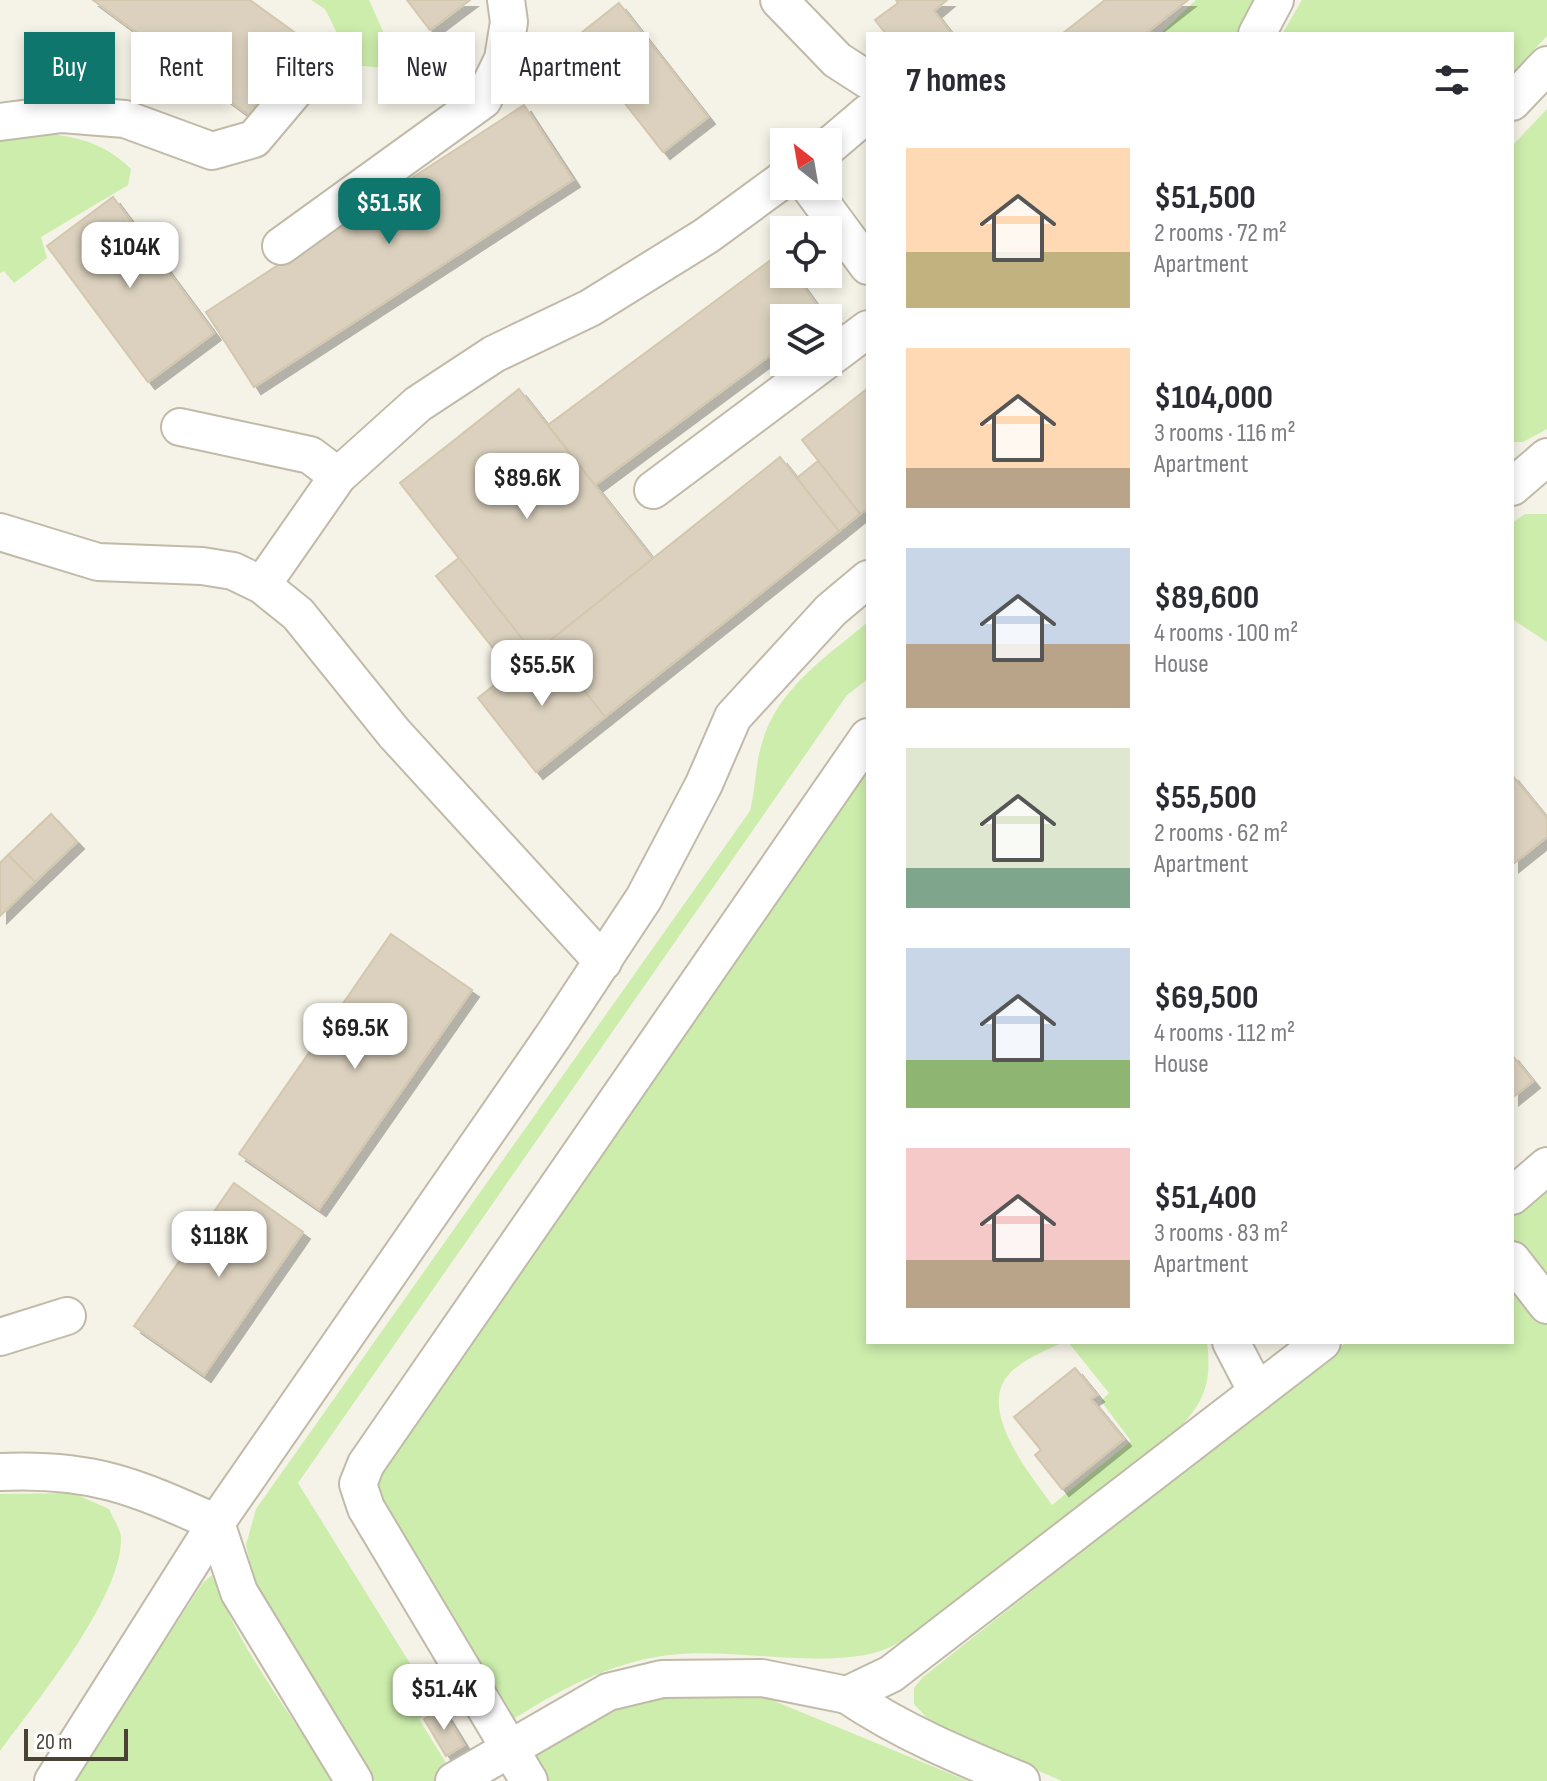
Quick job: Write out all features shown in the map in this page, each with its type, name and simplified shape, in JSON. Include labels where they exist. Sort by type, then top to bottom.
[{"type":"street","points":[[281,246],[483,100],[503,59],[509,22],[506,0]]},
{"type":"street","points":[[779,0],[837,60],[866,79]]},
{"type":"street","points":[[1258,32],[1275,0]]},
{"type":"street","points":[[1514,100],[1547,65]]},
{"type":"street","points":[[0,122],[62,114],[125,119],[212,151],[254,139],[284,104]]},
{"type":"street","points":[[842,135],[866,115]]},
{"type":"street","points":[[262,585],[338,476],[418,404],[481,362],[590,308],[706,236],[770,189]]},
{"type":"street","points":[[819,200],[866,263]]},
{"type":"street","points":[[842,348],[866,330]]},
{"type":"street","points":[[653,490],[805,376]]},
{"type":"street","points":[[180,427],[310,455],[338,476]]},
{"type":"street","points":[[0,532],[98,562],[202,566],[233,571],[262,585],[298,614],[394,733],[603,962]]},
{"type":"street","points":[[53,1781],[216,1523],[644,898],[704,784],[733,717],[831,610],[866,581]]},
{"type":"street","points":[[529,1781],[366,1508],[358,1484],[366,1464],[866,740]]},
{"type":"street","points":[[1514,1194],[1547,1166]]},
{"type":"street","points":[[1514,1263],[1547,1305]]},
{"type":"street","points":[[0,1337],[67,1316]]},
{"type":"street","points":[[1232,1344],[1257,1392]]},
{"type":"street","points":[[847,1695],[891,1674],[918,1656],[1319,1344]]},
{"type":"street","points":[[0,1472],[50,1470],[100,1478],[138,1487],[216,1523],[239,1592],[354,1781]]},
{"type":"street","points":[[466,1774],[608,1692],[662,1679],[762,1678],[847,1695],[925,1741],[1021,1781]]},
{"type":"green space","points":[[311,0],[369,0],[383,32],[378,32],[378,67],[362,66],[362,32],[336,32],[325,9]]},
{"type":"green space","points":[[1196,0],[1264,0],[1244,32],[1162,32]]},
{"type":"green space","points":[[1302,0],[1547,0],[1547,36],[1514,71],[1514,32],[1283,32]]},
{"type":"green space","points":[[1547,109],[1547,429],[1523,442],[1514,442],[1514,144]]},
{"type":"green space","points":[[27,131],[83,140],[107,151],[131,169],[128,185],[41,237],[47,258],[14,283],[4,271],[0,273],[0,135]]},
{"type":"green space","points":[[1525,514],[1547,514],[1547,642],[1514,620],[1514,522]]},
{"type":"green space","points":[[866,624],[866,681],[847,695],[298,1483],[437,1707],[419,1719],[451,1771],[435,1781],[375,1781],[256,1590],[246,1545],[256,1509],[750,811],[758,760],[769,724],[791,690],[820,661]]},
{"type":"green space","points":[[866,761],[866,1344],[1060,1344],[1028,1359],[1010,1373],[1001,1388],[999,1405],[1002,1423],[1020,1460],[1052,1505],[1131,1441],[1101,1401],[1109,1393],[1070,1344],[1207,1344],[1206,1385],[1197,1406],[1170,1438],[911,1637],[890,1647],[853,1657],[828,1659],[694,1653],[646,1659],[584,1680],[507,1723],[376,1500],[377,1472]]},
{"type":"green space","points":[[1547,1182],[1547,1289],[1514,1246],[1514,1208]]},
{"type":"green space","points":[[1514,1277],[1547,1319],[1547,1781],[1062,1781],[950,1733],[927,1718],[914,1704],[914,1688],[923,1677],[1344,1344],[1514,1344]]},
{"type":"green space","points":[[73,1493],[109,1509],[121,1537],[118,1561],[93,1618],[54,1678],[0,1751],[0,1494]]},
{"type":"green space","points":[[212,1575],[251,1655],[334,1781],[74,1781],[202,1584]]},
{"type":"green space","points":[[737,1694],[767,1698],[968,1781],[541,1781],[528,1760],[614,1709],[668,1696]]},
{"type":"building","points":[[93,0],[250,0],[294,32],[248,32],[248,104],[257,104],[249,115],[232,102],[232,32],[136,32]]},
{"type":"building","points":[[407,0],[470,0],[430,30]]},
{"type":"building","points":[[896,0],[947,0],[934,11],[950,32],[884,32],[875,20],[898,3]]},
{"type":"building","points":[[1105,0],[1188,0],[1148,32],[1065,32]]},
{"type":"building","points":[[619,3],[642,32],[582,32]]},
{"type":"building","points":[[649,41],[708,117],[663,152],[625,104],[649,104]]},
{"type":"building","points":[[524,105],[573,180],[254,387],[206,312]]},
{"type":"building","points":[[113,197],[214,333],[148,382],[47,246]]},
{"type":"building","points":[[770,261],[770,288],[804,288],[816,304],[770,304],[770,355],[595,485],[548,425]]},
{"type":"building","points":[[519,389],[653,559],[534,654],[400,483]]},
{"type":"building","points":[[866,390],[866,510],[860,514],[802,440]]},
{"type":"building","points":[[780,457],[839,531],[605,717],[547,643]]},
{"type":"building","points":[[818,461],[860,514],[839,531],[797,478]]},
{"type":"building","points":[[459,558],[534,654],[511,671],[436,576]]},
{"type":"building","points":[[547,643],[605,717],[536,772],[478,698]]},
{"type":"building","points":[[1514,777],[1547,818],[1547,837],[1514,863]]},
{"type":"building","points":[[51,814],[77,842],[35,882],[8,855]]},
{"type":"building","points":[[8,855],[35,882],[0,916],[0,863]]},
{"type":"building","points":[[391,934],[472,990],[319,1209],[239,1154]]},
{"type":"building","points":[[1514,1057],[1533,1081],[1514,1096]]},
{"type":"building","points":[[234,1183],[303,1232],[204,1375],[134,1326]]},
{"type":"building","points":[[1075,1368],[1097,1395],[1091,1399],[1124,1439],[1062,1489],[1035,1455],[1041,1450],[1014,1417]]},
{"type":"building","points":[[442,1709],[464,1745],[446,1756],[424,1719]]}]
